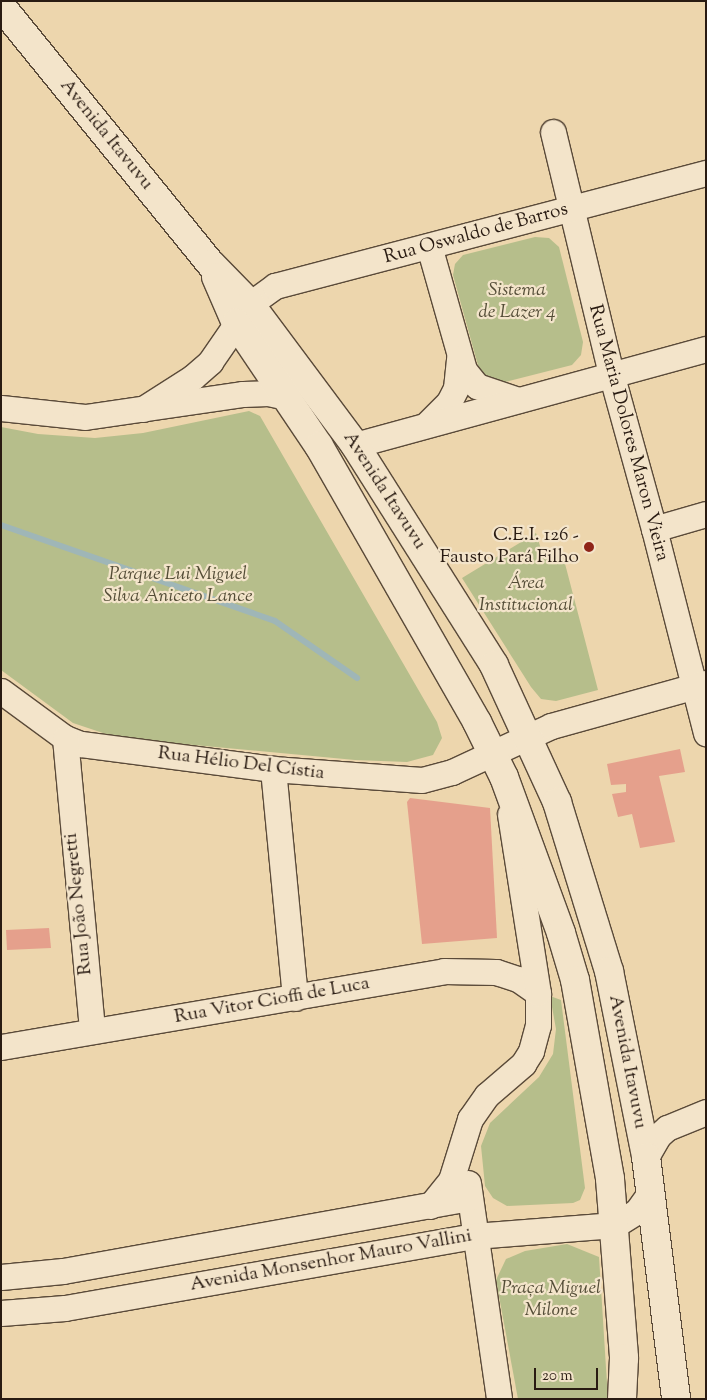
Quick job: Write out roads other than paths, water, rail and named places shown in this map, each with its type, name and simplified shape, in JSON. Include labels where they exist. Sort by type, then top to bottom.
[{"type":"main road","name":"Avenida Itavuvu","points":[[1,6],[211,264],[243,314],[287,397],[440,655],[499,766],[561,933],[575,980],[607,1160],[615,1225],[624,1358],[622,1399]]},
{"type":"main road","name":"Avenida Itavuvu","points":[[243,314],[355,445],[462,610],[494,665],[550,784],[577,860],[609,971],[646,1157],[676,1399]]},
{"type":"main road","points":[[287,397],[329,438],[355,445]]},
{"type":"street","name":"Rua Maria Dolores Maron Vieira","points":[[553,132],[611,373],[700,685],[706,733]]},
{"type":"street","name":"Rua Oswaldo de Barros","points":[[243,314],[275,286],[706,173]]},
{"type":"street","points":[[429,246],[459,358],[469,378],[477,386],[518,400]]},
{"type":"street","points":[[143,409],[193,377],[210,362],[243,314]]},
{"type":"street","points":[[355,445],[428,423],[706,349]]},
{"type":"street","points":[[428,423],[449,402],[456,388],[459,358]]},
{"type":"street","points":[[1,408],[85,417],[243,394],[268,393],[287,397]]},
{"type":"street","points":[[654,529],[706,514]]},
{"type":"street","points":[[430,1206],[451,1180],[464,1135],[478,1107],[512,1075],[531,1051],[538,1026],[538,993],[499,766],[528,737],[551,726],[700,685]]},
{"type":"street","name":"Rua Hélio Del Cístia","points":[[1,691],[73,741],[273,769],[422,780],[499,766]]},
{"type":"street","name":"Rua João Negretti","points":[[73,741],[67,778],[92,1031]]},
{"type":"street","points":[[273,769],[295,998]]},
{"type":"street","name":"Rua Vitor Cioffi de Luca","points":[[1,1047],[295,998],[444,970],[465,970],[509,975],[538,993]]},
{"type":"street","points":[[646,1157],[658,1136],[667,1128],[706,1112]]},
{"type":"street","points":[[464,1135],[474,1236],[499,1399]]},
{"type":"street","name":"Avenida Monsenhor Mauro Vallini","points":[[1,1313],[65,1308],[474,1236],[615,1225],[637,1211],[650,1193]]},
{"type":"street","name":"Avenida Monsenhor Mauro Vallini","points":[[1,1278],[63,1271],[470,1198]]},
{"type":"waterway","points":[[1,525],[275,621],[357,678]]},
{"type":"place","name":"C.E.I. 126 - Fausto Pará Filho","points":[[589,547]]},
{"type":"park label","name":"Sistema de Lazer 4","points":[[517,302]]},
{"type":"park label","name":"Parque Lui Miguel Silva Aniceto Lance","points":[[178,586]]},
{"type":"park label","name":"Área Institucional","points":[[526,595]]},
{"type":"park label","name":"Praça Miguel Milone","points":[[551,1300]]}]
